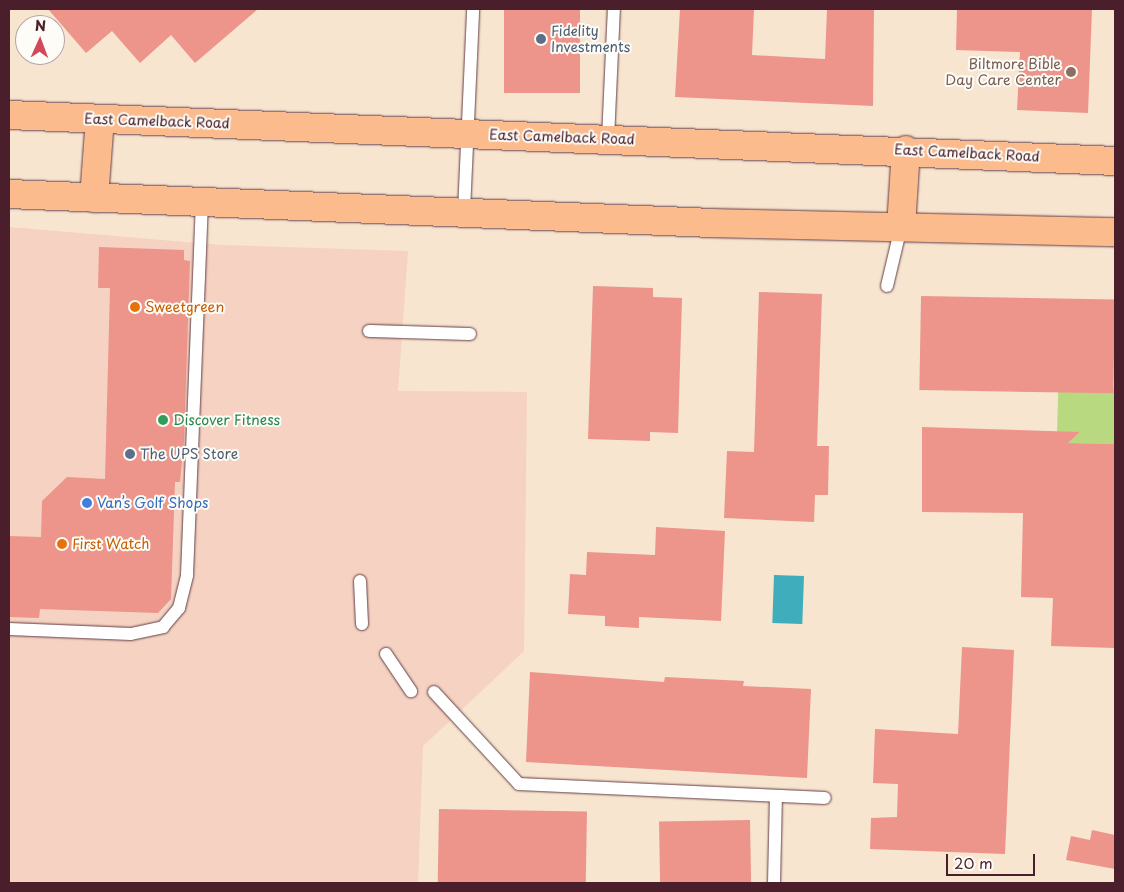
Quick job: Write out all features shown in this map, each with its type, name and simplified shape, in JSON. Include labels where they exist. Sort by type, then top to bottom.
[{"type":"main road","name":"East Camelback Road","points":[[9,115],[1115,160]]},
{"type":"main road","points":[[94,198],[100,119]]},
{"type":"main road","points":[[901,227],[906,150]]},
{"type":"main road","points":[[9,194],[901,227],[1115,232]]},
{"type":"lane","points":[[464,211],[473,9]]},
{"type":"lane","points":[[608,139],[614,9]]},
{"type":"lane","points":[[9,629],[131,634],[163,627],[179,608],[187,575],[202,202]]},
{"type":"lane","points":[[887,286],[901,227]]},
{"type":"lane","points":[[369,330],[470,334]]},
{"type":"lane","points":[[360,581],[362,624]]},
{"type":"lane","points":[[386,654],[411,691]]},
{"type":"lane","points":[[434,692],[519,784],[825,798]]},
{"type":"lane","points":[[774,883],[776,797]]},
{"type":"shaded area","points":[[9,227],[221,245],[408,251],[398,391],[527,392],[524,651],[423,746],[418,883],[9,883]]},
{"type":"green space","points":[[1059,365],[1095,388],[1115,388],[1115,444],[1068,443],[1080,432],[1057,432]]},
{"type":"water","points":[[774,575],[804,576],[802,624],[772,623]]},
{"type":"building","points":[[48,9],[258,9],[195,63],[171,35],[140,63],[112,31],[86,53],[65,29],[65,15],[53,15]]},
{"type":"building","points":[[504,9],[580,9],[580,93],[504,93]]},
{"type":"building","points":[[680,9],[754,9],[752,55],[825,59],[827,9],[874,9],[873,106],[675,97]]},
{"type":"building","points":[[957,9],[1092,9],[1088,113],[1017,110],[1020,52],[956,50]]},
{"type":"building","points":[[99,247],[184,250],[184,260],[190,261],[184,441],[180,482],[175,482],[171,599],[158,613],[40,609],[39,618],[9,617],[9,536],[41,537],[42,501],[67,477],[105,479],[110,288],[98,288]]},
{"type":"building","points":[[593,286],[653,288],[653,297],[682,298],[678,433],[650,432],[650,441],[588,439]]},
{"type":"building","points":[[759,292],[822,294],[817,446],[829,446],[828,495],[815,495],[814,522],[724,518],[727,451],[754,452]]},
{"type":"building","points":[[921,296],[1115,299],[1113,393],[919,390]]},
{"type":"building","points":[[922,427],[1080,432],[1068,443],[1115,444],[1115,648],[1051,646],[1053,598],[1021,597],[1023,513],[922,512]]},
{"type":"building","points":[[656,527],[725,531],[721,621],[639,617],[639,628],[605,626],[605,616],[568,614],[570,574],[586,575],[587,552],[655,555]]},
{"type":"building","points":[[962,647],[1014,650],[1005,854],[870,849],[871,818],[897,817],[898,784],[873,783],[875,729],[958,734]]},
{"type":"building","points":[[530,672],[664,682],[665,677],[744,681],[743,686],[811,689],[807,778],[526,762]]},
{"type":"building","points":[[439,809],[587,812],[586,883],[438,883]]},
{"type":"building","points":[[750,820],[751,883],[660,883],[659,822]]},
{"type":"building","points":[[1092,830],[1115,835],[1115,869],[1066,860],[1071,836],[1090,840]]},
{"type":"place","name":"Fidelity Investments","points":[[541,39]]},
{"type":"place","name":"Biltmore Bible Day Care Center","points":[[1071,72]]},
{"type":"place","name":"Sweetgreen","points":[[135,307]]},
{"type":"place","name":"Discover Fitness","points":[[163,420]]},
{"type":"place","name":"The UPS Store","points":[[130,454]]},
{"type":"place","name":"Van’s Golf Shops","points":[[87,503]]},
{"type":"place","name":"First Watch","points":[[62,544]]}]
